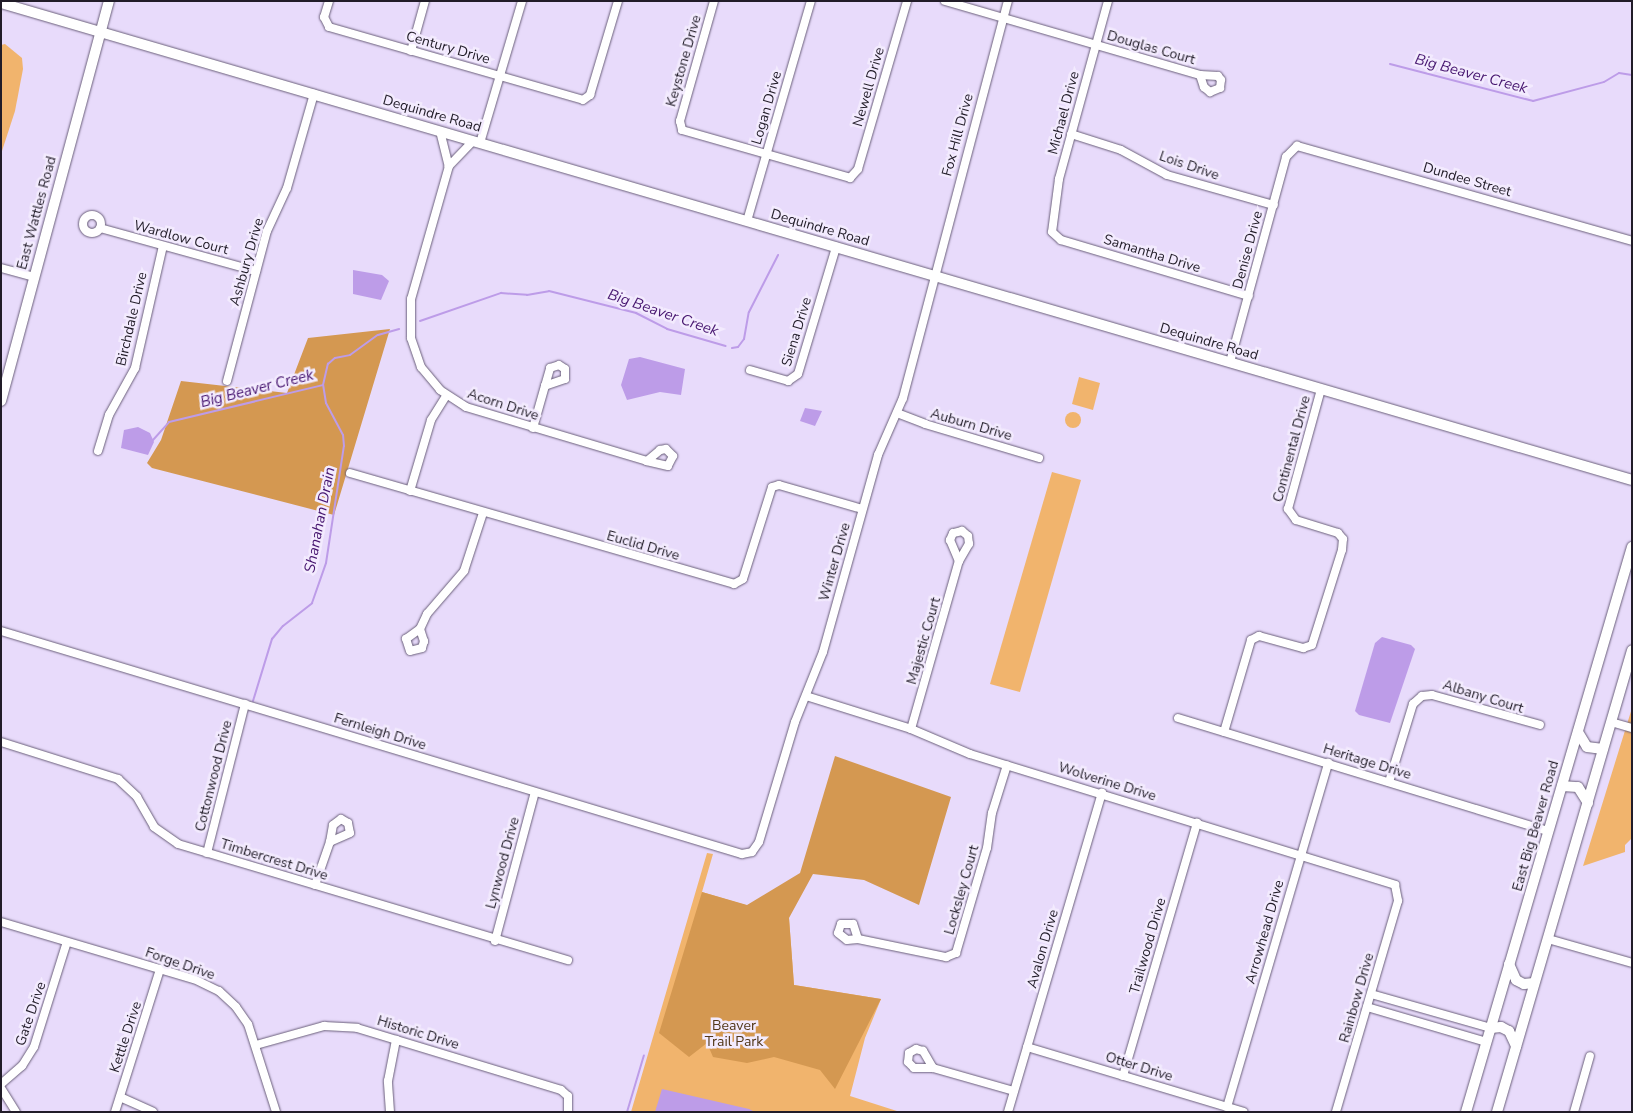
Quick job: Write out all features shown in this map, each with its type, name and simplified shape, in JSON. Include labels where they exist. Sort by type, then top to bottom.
[{"type":"main road","name":"East Wattles Road","points":[[1,400],[109,1]]},
{"type":"main road","name":"Dequindre Road","points":[[1,2],[1632,480]]},
{"type":"main road","name":"East Big Beaver Road","points":[[1466,1112],[1632,547]]},
{"type":"main road","points":[[1497,1112],[1632,650]]},
{"type":"main road","points":[[1578,732],[1587,747],[1603,749]]},
{"type":"main road","points":[[1562,786],[1578,787],[1588,803]]},
{"type":"main road","points":[[1509,964],[1516,980],[1524,984],[1534,983]]},
{"type":"main road","points":[[1491,1028],[1501,1027],[1509,1031],[1516,1046]]},
{"type":"street","name":"Century Drive","points":[[329,1],[324,17],[330,27],[500,77],[586,99],[590,95],[618,1]]},
{"type":"street","points":[[411,51],[425,1]]},
{"type":"street","points":[[477,142],[500,77],[522,1]]},
{"type":"street","name":"Keystone Drive","points":[[714,1],[680,127],[766,155]]},
{"type":"street","name":"Logan Drive","points":[[747,221],[811,1]]},
{"type":"street","name":"Newell Drive","points":[[766,155],[853,178],[858,169],[907,1]]},
{"type":"street","name":"Douglas Court","points":[[945,1],[1003,20],[1200,75]]},
{"type":"street","name":"Fox Hill Drive","points":[[935,276],[1008,1]]},
{"type":"street","name":"Michael Drive","points":[[1052,232],[1054,197],[1108,1]]},
{"type":"street","name":"Ashbury Drive","points":[[227,381],[267,232],[287,188],[314,94]]},
{"type":"street","points":[[440,131],[449,166]]},
{"type":"street","name":"Lois Drive","points":[[1071,134],[1121,150],[1167,175],[1274,205]]},
{"type":"street","name":"Acorn Drive","points":[[477,142],[449,166],[413,292],[409,322],[413,347],[421,367],[446,396],[475,411],[647,461]]},
{"type":"street","name":"Denise Drive","points":[[1230,362],[1286,157],[1294,147]]},
{"type":"street","name":"Dundee Street","points":[[1294,147],[1311,147],[1632,241]]},
{"type":"street","name":"Wardlow Court","points":[[100,228],[256,271]]},
{"type":"street","name":"Samantha Drive","points":[[1052,232],[1061,240],[1249,296]]},
{"type":"street","name":"Birchdale Drive","points":[[98,451],[109,415],[135,368],[163,246]]},
{"type":"street","name":"Siena Drive","points":[[750,370],[786,380],[792,380],[798,374],[836,247]]},
{"type":"street","points":[[1,268],[34,277]]},
{"type":"street","name":"Winter Drive","points":[[752,852],[759,842],[806,696],[823,652],[881,447],[897,413],[909,378],[935,276]]},
{"type":"street","points":[[533,428],[545,386]]},
{"type":"street","name":"Continental Drive","points":[[1224,732],[1251,640],[1259,636],[1303,648],[1312,645],[1342,550],[1343,539],[1338,533],[1296,520],[1288,510],[1321,389]]},
{"type":"street","points":[[410,491],[431,420],[446,396]]},
{"type":"street","name":"Auburn Drive","points":[[897,413],[925,424],[1039,458]]},
{"type":"street","name":"Euclid Drive","points":[[350,474],[734,584],[743,579],[772,487],[779,485],[862,509]]},
{"type":"street","points":[[420,629],[427,614],[464,571],[483,513]]},
{"type":"street","name":"Majestic Court","points":[[911,729],[959,561]]},
{"type":"street","name":"Fernleigh Drive","points":[[1,632],[742,854],[752,852]]},
{"type":"street","name":"Albany Court","points":[[1389,782],[1413,704],[1422,696],[1432,695],[1540,725]]},
{"type":"street","name":"Wolverine Drive","points":[[806,696],[911,729],[957,750],[1386,880],[1399,891]]},
{"type":"street","name":"Cottonwood Drive","points":[[207,853],[245,704]]},
{"type":"street","name":"Heritage Drive","points":[[1178,718],[1548,831]]},
{"type":"street","points":[[1611,722],[1632,728]]},
{"type":"street","name":"Timbercrest Drive","points":[[1,742],[118,779],[137,797],[148,820],[160,833],[178,844],[495,941],[568,960]]},
{"type":"street","name":"Arrowhead Drive","points":[[1227,1107],[1328,763]]},
{"type":"street","name":"Locksley Court","points":[[858,939],[946,957],[956,953],[987,848],[992,813],[1007,765]]},
{"type":"street","name":"Lynwood Drive","points":[[495,941],[535,792]]},
{"type":"street","name":"Avalon Drive","points":[[1008,1112],[1102,793]]},
{"type":"street","name":"Trailwood Drive","points":[[1123,1076],[1198,823]]},
{"type":"street","points":[[315,885],[330,842]]},
{"type":"street","name":"Rainbow Drive","points":[[1336,1112],[1399,891]]},
{"type":"street","name":"Forge Drive","points":[[1,922],[202,982],[225,996],[243,1016],[256,1045],[276,1112]]},
{"type":"street","points":[[1548,939],[1632,963]]},
{"type":"street","name":"Gate Drive","points":[[1,1084],[22,1066],[34,1047],[67,942]]},
{"type":"street","name":"Kettle Drive","points":[[115,1112],[160,969]]},
{"type":"street","points":[[1371,994],[1491,1028]]},
{"type":"street","points":[[1367,1007],[1487,1042]]},
{"type":"street","points":[[1436,1028],[1440,1014]]},
{"type":"street","name":"Historic Drive","points":[[256,1045],[312,1029],[336,1026],[396,1040],[556,1088],[568,1096],[568,1112]]},
{"type":"street","points":[[390,1112],[389,1075],[396,1040]]},
{"type":"street","name":"Otter Drive","points":[[1027,1047],[1243,1112]]},
{"type":"street","points":[[1574,1112],[1590,1056]]},
{"type":"street","points":[[933,1068],[1014,1091]]},
{"type":"street","points":[[1,1088],[16,1112]]},
{"type":"street","points":[[120,1097],[153,1112]]},
{"type":"green space","points":[[5,44],[22,58],[23,69],[15,111],[1,154],[1,45]]},
{"type":"green space","points":[[390,329],[334,515],[152,468],[147,463],[161,440],[181,381],[287,393],[308,338]]},
{"type":"green space","points":[[1079,377],[1100,383],[1093,410],[1072,404]]},
{"type":"green space","points":[[1073,412],[1079,414],[1081,420],[1079,426],[1073,428],[1067,426],[1065,420],[1067,414]]},
{"type":"green space","points":[[1052,472],[1081,480],[1020,692],[990,684]]},
{"type":"green space","points":[[1632,708],[1632,838],[1625,845],[1625,852],[1583,866]]},
{"type":"green space","name":"Beaver Trail Park","points":[[835,756],[951,797],[919,905],[864,880],[813,874],[789,918],[794,985],[881,999],[835,1089],[820,1070],[774,1057],[747,1063],[713,1057],[707,1043],[689,1057],[659,1033],[702,892],[747,905],[800,873]]},
{"type":"green space","name":"Beaver Trail Park","points":[[707,853],[713,854],[702,892],[789,918],[794,985],[881,999],[865,1038],[850,1096],[900,1112],[631,1112]]},
{"type":"shaded area","points":[[353,270],[382,275],[389,281],[381,300],[353,294]]},
{"type":"shaded area","points":[[640,357],[685,369],[681,395],[660,392],[627,400],[621,385],[629,359]]},
{"type":"shaded area","points":[[805,408],[822,411],[815,426],[800,421]]},
{"type":"shaded area","points":[[138,427],[150,433],[154,442],[148,455],[121,448],[124,430]]},
{"type":"shaded area","points":[[1382,637],[1411,645],[1415,649],[1390,723],[1359,715],[1355,711],[1375,643]]},
{"type":"shaded area","points":[[662,1089],[749,1109],[755,1112],[655,1112]]},
{"type":"waterway","name":"Big Beaver Creek","points":[[1390,64],[1533,101],[1604,82],[1619,73],[1632,75]]},
{"type":"waterway","name":"Big Beaver Creek","points":[[732,348],[738,347],[744,339],[749,312],[778,255]]},
{"type":"waterway","name":"Big Beaver Creek","points":[[420,321],[501,293],[527,295],[549,291],[636,313],[667,329],[726,346]]},
{"type":"waterway","name":"Shanahan Drain","points":[[253,701],[272,639],[283,626],[312,603],[326,563],[344,446],[343,435],[326,403],[323,385],[328,364],[335,358],[350,355],[378,335],[399,329]]},
{"type":"waterway","name":"Big Beaver Creek","points":[[153,440],[169,422],[323,385]]},
{"type":"waterway","name":"Shanahan Drain","points":[[627,1112],[644,1055]]}]
